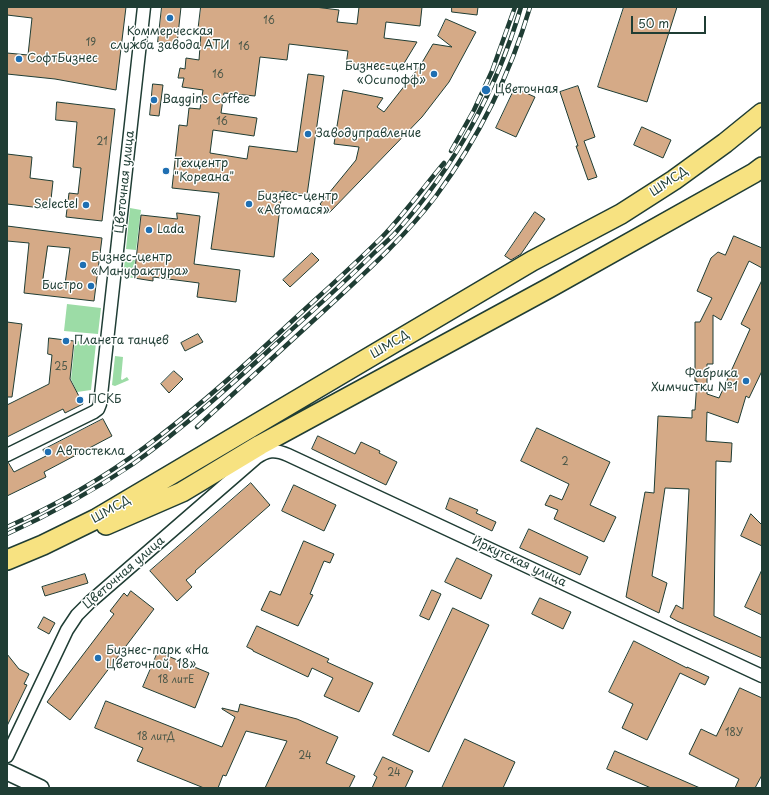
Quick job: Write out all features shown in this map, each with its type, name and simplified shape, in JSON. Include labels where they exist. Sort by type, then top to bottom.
[{"type":"main road","name":"ШМСД","points":[[7,560],[43,545],[96,519],[532,261],[621,214],[674,180],[725,143],[762,113]]},
{"type":"main road","name":"ШМСД","points":[[7,567],[182,492],[260,445],[754,174],[762,167]]},
{"type":"street","name":"Цветочная улица","points":[[7,455],[94,412],[98,409],[100,404],[144,7]]},
{"type":"street","name":"Цветочная улица","points":[[7,756],[67,630],[77,615],[90,602],[256,458],[266,452],[275,451]]},
{"type":"street","name":"Иркутская улица","points":[[275,451],[282,452],[315,467],[762,676]]},
{"type":"street","points":[[7,772],[41,788]]},
{"type":"green space","points":[[130,208],[141,210],[136,250],[126,249]]},
{"type":"green space","points":[[125,259],[135,260],[133,278],[123,277]]},
{"type":"green space","points":[[67,304],[101,308],[98,334],[64,331]]},
{"type":"green space","points":[[75,341],[96,343],[91,390],[77,392],[71,379]]},
{"type":"green space","points":[[115,356],[123,357],[121,379],[122,380],[127,377],[129,380],[115,386],[112,385]]},
{"type":"building","points":[[7,7],[126,7],[116,90],[55,79],[7,74],[7,53],[28,55],[32,18],[7,15]]},
{"type":"building","name":"Коммерческая служба завода АТИ","points":[[162,7],[181,7],[177,44],[158,42]]},
{"type":"building","points":[[201,7],[315,7],[339,10],[337,22],[357,24],[359,7],[422,7],[420,26],[386,22],[384,38],[417,42],[400,70],[346,65],[348,51],[289,44],[287,60],[260,57],[255,96],[224,93],[221,113],[257,118],[254,136],[213,130],[210,153],[247,159],[249,146],[297,152],[308,74],[324,76],[307,195],[282,191],[274,257],[211,249],[219,193],[172,188],[179,125],[187,126],[189,108],[200,109],[203,90],[182,87],[184,78],[178,78],[180,68],[185,69],[186,58],[199,60],[201,33],[198,32]]},
{"type":"building","points":[[452,7],[478,7],[477,15],[452,12]]},
{"type":"building","points":[[624,7],[677,7],[647,102],[598,87]]},
{"type":"building","points":[[446,19],[476,32],[449,82],[422,117],[329,213],[320,204],[356,160],[359,147],[334,144],[343,90],[383,98],[377,107],[384,112],[420,66],[433,44],[452,47],[438,36]]},
{"type":"building","points":[[153,84],[163,85],[159,116],[150,115]]},
{"type":"building","points":[[578,86],[595,137],[584,141],[597,177],[588,180],[560,92]]},
{"type":"building","name":"Цветочная","points":[[515,88],[535,97],[516,137],[496,128]]},
{"type":"building","points":[[57,102],[115,109],[102,221],[66,217],[69,193],[78,194],[81,168],[73,167],[77,122],[56,120]]},
{"type":"building","points":[[642,127],[671,140],[663,158],[634,145]]},
{"type":"building","points":[[7,154],[32,157],[30,178],[53,181],[50,209],[7,204]]},
{"type":"building","points":[[535,212],[545,219],[521,254],[511,260],[505,256]]},
{"type":"building","points":[[177,213],[200,216],[194,264],[240,270],[236,302],[197,297],[199,283],[153,277],[153,281],[134,278],[141,215],[177,219]]},
{"type":"building","name":"Бизнес-центр «Мануфактура»","points":[[7,226],[102,238],[94,301],[24,293],[29,243],[7,241]],"holes":[[[48,246],[70,248],[65,284],[43,281]]]},
{"type":"building","points":[[734,236],[762,248],[762,268],[749,261],[721,320],[713,315],[713,364],[707,364],[707,394],[719,398],[750,329],[741,324],[762,280],[762,371],[749,398],[746,396],[738,423],[707,412],[706,441],[732,443],[731,462],[716,461],[714,616],[762,638],[762,658],[670,617],[676,605],[683,609],[689,489],[665,488],[652,576],[667,583],[659,613],[626,597],[645,492],[654,493],[658,416],[692,418],[692,410],[695,410],[697,381],[695,381],[695,322],[700,322],[712,298],[697,291],[711,258],[718,252],[725,255]]},
{"type":"building","points":[[312,253],[319,260],[290,287],[283,280]]},
{"type":"building","points":[[7,322],[22,324],[12,397],[7,397]]},
{"type":"building","points":[[198,334],[203,342],[185,351],[181,343]]},
{"type":"building","points":[[49,338],[74,341],[70,379],[83,404],[65,413],[63,409],[7,437],[7,405],[49,384],[52,355],[48,354]]},
{"type":"building","points":[[174,371],[183,379],[169,393],[161,384]]},
{"type":"building","points":[[103,419],[112,436],[44,472],[46,477],[7,496],[7,462],[14,472],[46,456],[43,450]]},
{"type":"building","points":[[537,428],[610,462],[590,505],[616,517],[604,542],[554,519],[558,510],[545,505],[550,495],[562,500],[569,484],[521,461]]},
{"type":"building","points":[[318,436],[355,454],[361,442],[380,451],[379,453],[397,462],[386,485],[312,449]]},
{"type":"building","points":[[251,483],[270,505],[186,580],[192,587],[177,601],[150,571]]},
{"type":"building","points":[[294,485],[336,505],[324,531],[282,511]]},
{"type":"building","points":[[450,498],[478,510],[476,513],[496,522],[492,531],[446,509]]},
{"type":"building","points":[[751,514],[762,525],[762,546],[741,536]]},
{"type":"building","points":[[529,529],[588,557],[580,575],[520,548]]},
{"type":"building","points":[[304,541],[334,554],[330,563],[324,561],[310,594],[313,595],[298,626],[261,610],[270,591],[280,595]]},
{"type":"building","points":[[457,558],[492,575],[481,599],[445,582]]},
{"type":"building","points":[[762,570],[762,615],[745,607]]},
{"type":"building","points":[[85,574],[88,583],[45,596],[42,587]]},
{"type":"building","points":[[432,590],[441,594],[429,620],[420,616]]},
{"type":"building","name":"Бизнес-парк «На Цветочной, 18»","points":[[131,591],[154,609],[70,720],[47,702],[114,614],[110,611],[124,593],[127,596]]},
{"type":"building","points":[[540,598],[571,612],[563,629],[532,614]]},
{"type":"building","points":[[453,608],[489,625],[429,752],[393,735]]},
{"type":"building","points":[[44,617],[55,623],[49,634],[38,628]]},
{"type":"building","points":[[257,626],[329,659],[327,662],[373,683],[359,712],[324,696],[333,678],[312,668],[308,677],[247,647]]},
{"type":"building","points":[[634,641],[687,668],[709,677],[705,685],[680,673],[647,740],[622,728],[633,704],[609,692]]},
{"type":"building","points":[[158,652],[209,673],[195,708],[143,687]]},
{"type":"building","points":[[7,654],[19,669],[29,674],[24,684],[27,685],[7,726]]},
{"type":"building","points":[[740,688],[762,698],[762,775],[755,788],[735,788],[739,779],[689,754],[701,729],[716,736]]},
{"type":"building","points":[[106,701],[222,747],[235,717],[222,708],[238,712],[240,704],[297,719],[338,737],[326,763],[355,776],[349,788],[265,788],[287,741],[246,731],[226,776],[223,775],[218,788],[204,788],[137,761],[143,748],[95,728]]},
{"type":"building","points":[[465,739],[515,762],[503,788],[442,788]]},
{"type":"building","points":[[615,751],[700,788],[651,788],[607,769]]},
{"type":"building","points":[[383,757],[413,771],[405,788],[372,788],[377,777],[374,775]]},
{"type":"railway","points":[[451,151],[474,110],[492,71],[515,7]]},
{"type":"railway","points":[[7,534],[87,493],[118,474],[152,450],[225,390],[392,236],[437,181],[472,126],[500,68],[521,7]]},
{"type":"railway","points":[[197,427],[370,268],[411,226],[436,196],[466,152],[503,82],[530,7]]},
{"type":"railway","points":[[7,527],[43,510],[95,481],[129,459],[196,407],[260,351],[382,237],[444,163]]},
{"type":"place","name":"Коммерческая служба завода АТИ","points":[[170,18]]},
{"type":"place","name":"СофтБизнес","points":[[19,59]]},
{"type":"place","name":"Бизнес-центр «Осипофф»","points":[[434,74]]},
{"type":"place","name":"Цветочная","points":[[486,90]]},
{"type":"place","name":"Baggins Coffee","points":[[154,100]]},
{"type":"place","name":"Заводуправление","points":[[308,134]]},
{"type":"place","name":"Техцентр \"Кореана\"","points":[[166,171]]},
{"type":"place","name":"Бизнес-центр «Автомася»","points":[[249,204]]},
{"type":"place","name":"Selectel","points":[[86,205]]},
{"type":"place","name":"Lada","points":[[149,230]]},
{"type":"place","name":"Бизнес-центр «Мануфактура»","points":[[83,265]]},
{"type":"place","name":"Бистро","points":[[91,286]]},
{"type":"place","name":"Планета танцев","points":[[66,341]]},
{"type":"place","name":"Фабрика Химчистки №1","points":[[746,381]]},
{"type":"place","name":"ПСКБ","points":[[80,400]]},
{"type":"place","name":"Автостекла","points":[[48,452]]},
{"type":"place","name":"Бизнес-парк «На Цветочной, 18»","points":[[98,658]]}]
